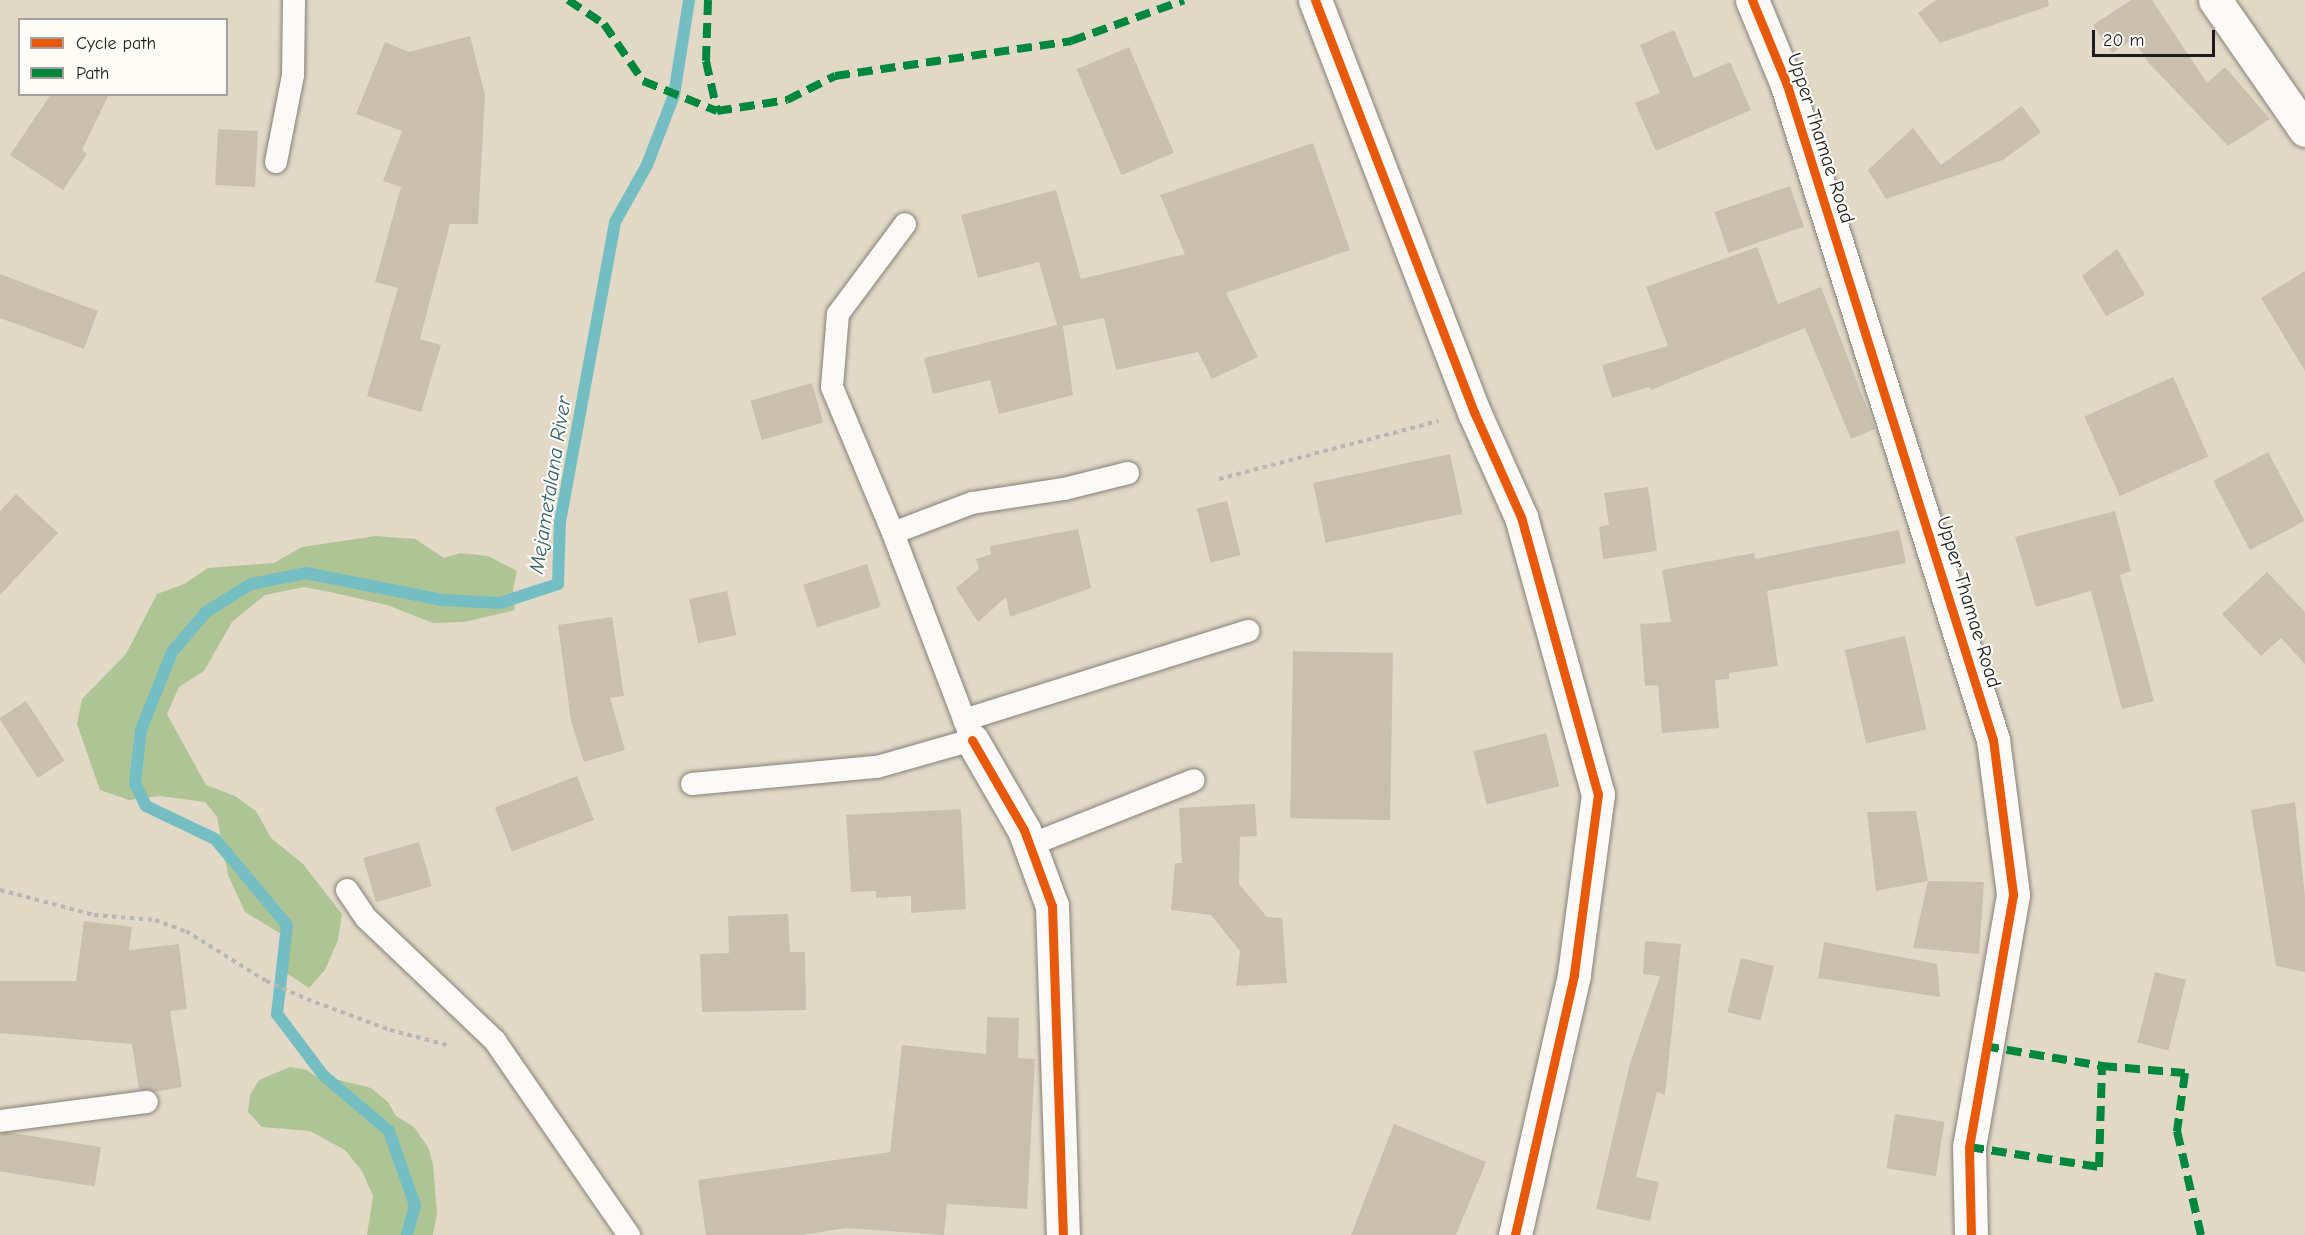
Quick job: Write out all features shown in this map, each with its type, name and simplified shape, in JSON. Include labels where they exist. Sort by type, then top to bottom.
[{"type":"street","points":[[1315,0],[1474,412],[1521,517],[1598,794],[1574,975],[1515,1235]]},
{"type":"street","name":"Upper Thamae Road","points":[[1752,0],[1787,85],[1993,740],[2013,896],[1969,1147],[1971,1235]]},
{"type":"street","points":[[2215,0],[2305,130]]},
{"type":"street","points":[[968,730],[1030,845],[1052,906],[1062,1235]]},
{"type":"lane","points":[[276,162],[293,75],[294,0]]},
{"type":"lane","points":[[905,224],[837,315],[832,387],[893,533],[968,730]]},
{"type":"lane","points":[[893,533],[972,503],[1064,489],[1128,473]]},
{"type":"lane","points":[[692,784],[877,767],[968,730],[1248,631]]},
{"type":"lane","points":[[1030,845],[1194,780]]},
{"type":"lane","points":[[347,890],[366,918],[495,1041],[629,1235]]},
{"type":"lane","points":[[0,1121],[147,1101]]},
{"type":"path","points":[[1219,479],[1474,412]]},
{"type":"path","points":[[0,890],[94,915],[155,920],[186,931],[266,981],[306,999],[390,1030],[452,1047],[495,1041]]},
{"type":"green space","points":[[376,536],[415,539],[444,558],[460,553],[488,556],[517,571],[513,589],[515,610],[464,622],[433,623],[387,605],[304,587],[265,595],[232,622],[204,671],[179,687],[167,714],[206,785],[235,796],[256,811],[271,838],[303,864],[342,914],[338,940],[325,970],[309,988],[283,971],[288,938],[245,912],[228,875],[217,817],[205,802],[160,796],[129,800],[100,790],[77,724],[82,699],[126,654],[157,594],[184,584],[208,568],[274,563],[302,547]]},
{"type":"green space","points":[[290,1067],[307,1070],[321,1080],[339,1080],[371,1088],[388,1102],[396,1116],[414,1127],[428,1147],[433,1164],[437,1213],[433,1235],[367,1235],[373,1196],[362,1171],[345,1150],[310,1131],[262,1127],[248,1112],[250,1095],[259,1080]]},
{"type":"building","points":[[1936,0],[2048,0],[2049,6],[1940,43],[1918,13]]},
{"type":"building","points":[[2131,0],[2152,0],[2207,83],[2225,67],[2270,119],[2228,146],[2148,62],[2133,39],[2112,53],[2093,25]]},
{"type":"building","points":[[1674,30],[1694,78],[1730,62],[1751,110],[1656,151],[1635,103],[1660,93],[1640,45]]},
{"type":"building","points":[[470,36],[485,95],[478,224],[450,224],[420,339],[441,345],[421,412],[367,396],[398,288],[375,282],[401,187],[383,181],[402,131],[356,114],[385,42],[409,52]]},
{"type":"building","points":[[1129,47],[1174,153],[1121,175],[1077,69]]},
{"type":"building","points":[[50,96],[108,96],[82,150],[87,154],[63,190],[10,155]]},
{"type":"building","points":[[2022,106],[2041,132],[2003,160],[1886,199],[1868,170],[1913,128],[1941,165]]},
{"type":"building","points":[[218,129],[258,131],[255,187],[215,185]]},
{"type":"building","points":[[1313,143],[1350,250],[1226,293],[1258,357],[1212,379],[1198,352],[1116,370],[1104,318],[1063,326],[1073,395],[999,414],[990,380],[933,394],[924,358],[1057,325],[1039,262],[978,278],[961,215],[1056,190],[1081,279],[1185,254],[1160,195]]},
{"type":"building","points":[[1790,186],[1804,227],[1728,253],[1714,212]]},
{"type":"building","points":[[1757,247],[1778,304],[1821,287],[1875,429],[1851,439],[1805,328],[1651,390],[1649,387],[1612,398],[1602,365],[1668,346],[1646,287]]},
{"type":"building","points":[[2117,249],[2145,295],[2106,316],[2082,276]]},
{"type":"building","points":[[2305,271],[2305,371],[2261,298]]},
{"type":"building","points":[[0,274],[98,311],[84,349],[0,318]]},
{"type":"building","points":[[2173,377],[2208,456],[2120,496],[2084,416]]},
{"type":"building","points":[[812,383],[823,422],[762,440],[750,401]]},
{"type":"building","points":[[2268,452],[2305,521],[2250,550],[2213,481]]},
{"type":"building","points":[[1450,454],[1463,514],[1326,543],[1313,483]]},
{"type":"building","points":[[1648,487],[1657,551],[1603,559],[1599,527],[1609,525],[1604,493]]},
{"type":"building","points":[[16,494],[58,533],[0,595],[0,511]]},
{"type":"building","points":[[1227,501],[1241,555],[1210,563],[1197,508]]},
{"type":"building","points":[[2115,511],[2131,571],[2120,575],[2154,701],[2122,709],[2091,591],[2036,607],[2015,537]]},
{"type":"building","points":[[1078,529],[1091,588],[1010,617],[1006,597],[978,622],[956,588],[979,569],[976,559],[991,554],[990,546]]},
{"type":"building","points":[[1899,530],[1906,563],[1767,591],[1778,666],[1729,673],[1729,679],[1715,680],[1719,728],[1662,733],[1658,685],[1645,686],[1640,624],[1671,622],[1662,570],[1754,553],[1755,559]]},
{"type":"building","points":[[867,564],[881,607],[817,628],[803,585]]},
{"type":"building","points":[[2267,572],[2305,612],[2305,664],[2281,638],[2261,656],[2222,614]]},
{"type":"building","points":[[727,591],[736,635],[698,643],[689,599]]},
{"type":"building","points":[[612,617],[624,696],[610,698],[625,750],[584,762],[571,721],[558,625]]},
{"type":"building","points":[[1905,636],[1927,730],[1866,743],[1845,650]]},
{"type":"building","points":[[1293,651],[1393,653],[1390,820],[1290,818]]},
{"type":"building","points":[[26,701],[65,761],[38,778],[0,720]]},
{"type":"building","points":[[1546,733],[1559,786],[1487,805],[1473,751]]},
{"type":"building","points":[[577,776],[594,820],[512,851],[495,808]]},
{"type":"building","points":[[2295,802],[2305,897],[2305,972],[2276,966],[2251,810]]},
{"type":"building","points":[[1255,804],[1257,836],[1240,837],[1239,884],[1267,917],[1282,918],[1287,983],[1236,986],[1240,951],[1211,915],[1171,910],[1175,863],[1182,863],[1179,808]]},
{"type":"building","points":[[961,809],[966,909],[911,913],[911,896],[876,898],[876,891],[851,892],[846,815]]},
{"type":"building","points":[[1916,811],[1928,881],[1876,891],[1867,812]]},
{"type":"building","points":[[419,842],[432,886],[376,902],[363,858]]},
{"type":"building","points":[[1928,881],[1984,882],[1979,954],[1913,948]]},
{"type":"building","points":[[788,914],[790,952],[805,952],[806,1010],[702,1012],[700,954],[729,953],[728,916]]},
{"type":"building","points":[[84,921],[132,927],[129,950],[179,944],[187,1009],[170,1011],[182,1087],[155,1092],[139,1089],[132,1044],[0,1033],[0,981],[76,981]]},
{"type":"building","points":[[1645,941],[1681,944],[1665,1095],[1657,1092],[1636,1177],[1659,1182],[1650,1221],[1596,1209],[1630,1063],[1660,976],[1643,974]]},
{"type":"building","points":[[1824,942],[1937,964],[1940,997],[1818,978]]},
{"type":"building","points":[[1741,958],[1774,966],[1760,1021],[1727,1012]]},
{"type":"building","points":[[2155,972],[2186,980],[2168,1051],[2137,1043]]},
{"type":"building","points":[[987,1017],[1019,1018],[1018,1058],[1035,1059],[1027,1209],[947,1204],[944,1235],[846,1228],[802,1235],[706,1235],[698,1180],[890,1152],[902,1045],[986,1054]]},
{"type":"building","points":[[1895,1114],[1944,1122],[1936,1176],[1886,1168]]},
{"type":"building","points":[[1394,1124],[1486,1162],[1456,1235],[1351,1235]]},
{"type":"building","points":[[1,1131],[101,1147],[95,1187],[0,1172]]},
{"type":"waterway","name":"Mejametalana River","points":[[407,1235],[415,1205],[389,1131],[323,1075],[277,1014],[287,925],[215,839],[146,806],[135,783],[141,730],[172,652],[206,612],[251,584],[306,573],[442,600],[500,603],[558,584],[560,522],[615,222],[647,165],[674,95],[689,0]]},
{"type":"marked path","points":[[568,0],[604,24],[643,81],[717,111],[787,100],[835,76],[1071,41],[1184,0]]},
{"type":"marked path","points":[[708,0],[706,61],[717,111]]},
{"type":"marked path","points":[[1984,1046],[2102,1066],[2185,1073],[2177,1131],[2201,1235]]},
{"type":"marked path","points":[[1969,1147],[2099,1167],[2102,1066]]},
{"type":"cycle path","points":[[1315,0],[1474,412],[1521,517],[1598,794],[1574,975],[1515,1235]]},
{"type":"cycle path","points":[[1752,0],[1787,85],[1993,740],[2013,895],[1969,1147],[1971,1235]]},
{"type":"cycle path","points":[[972,740],[1024,830],[1052,906],[1063,1235]]}]
